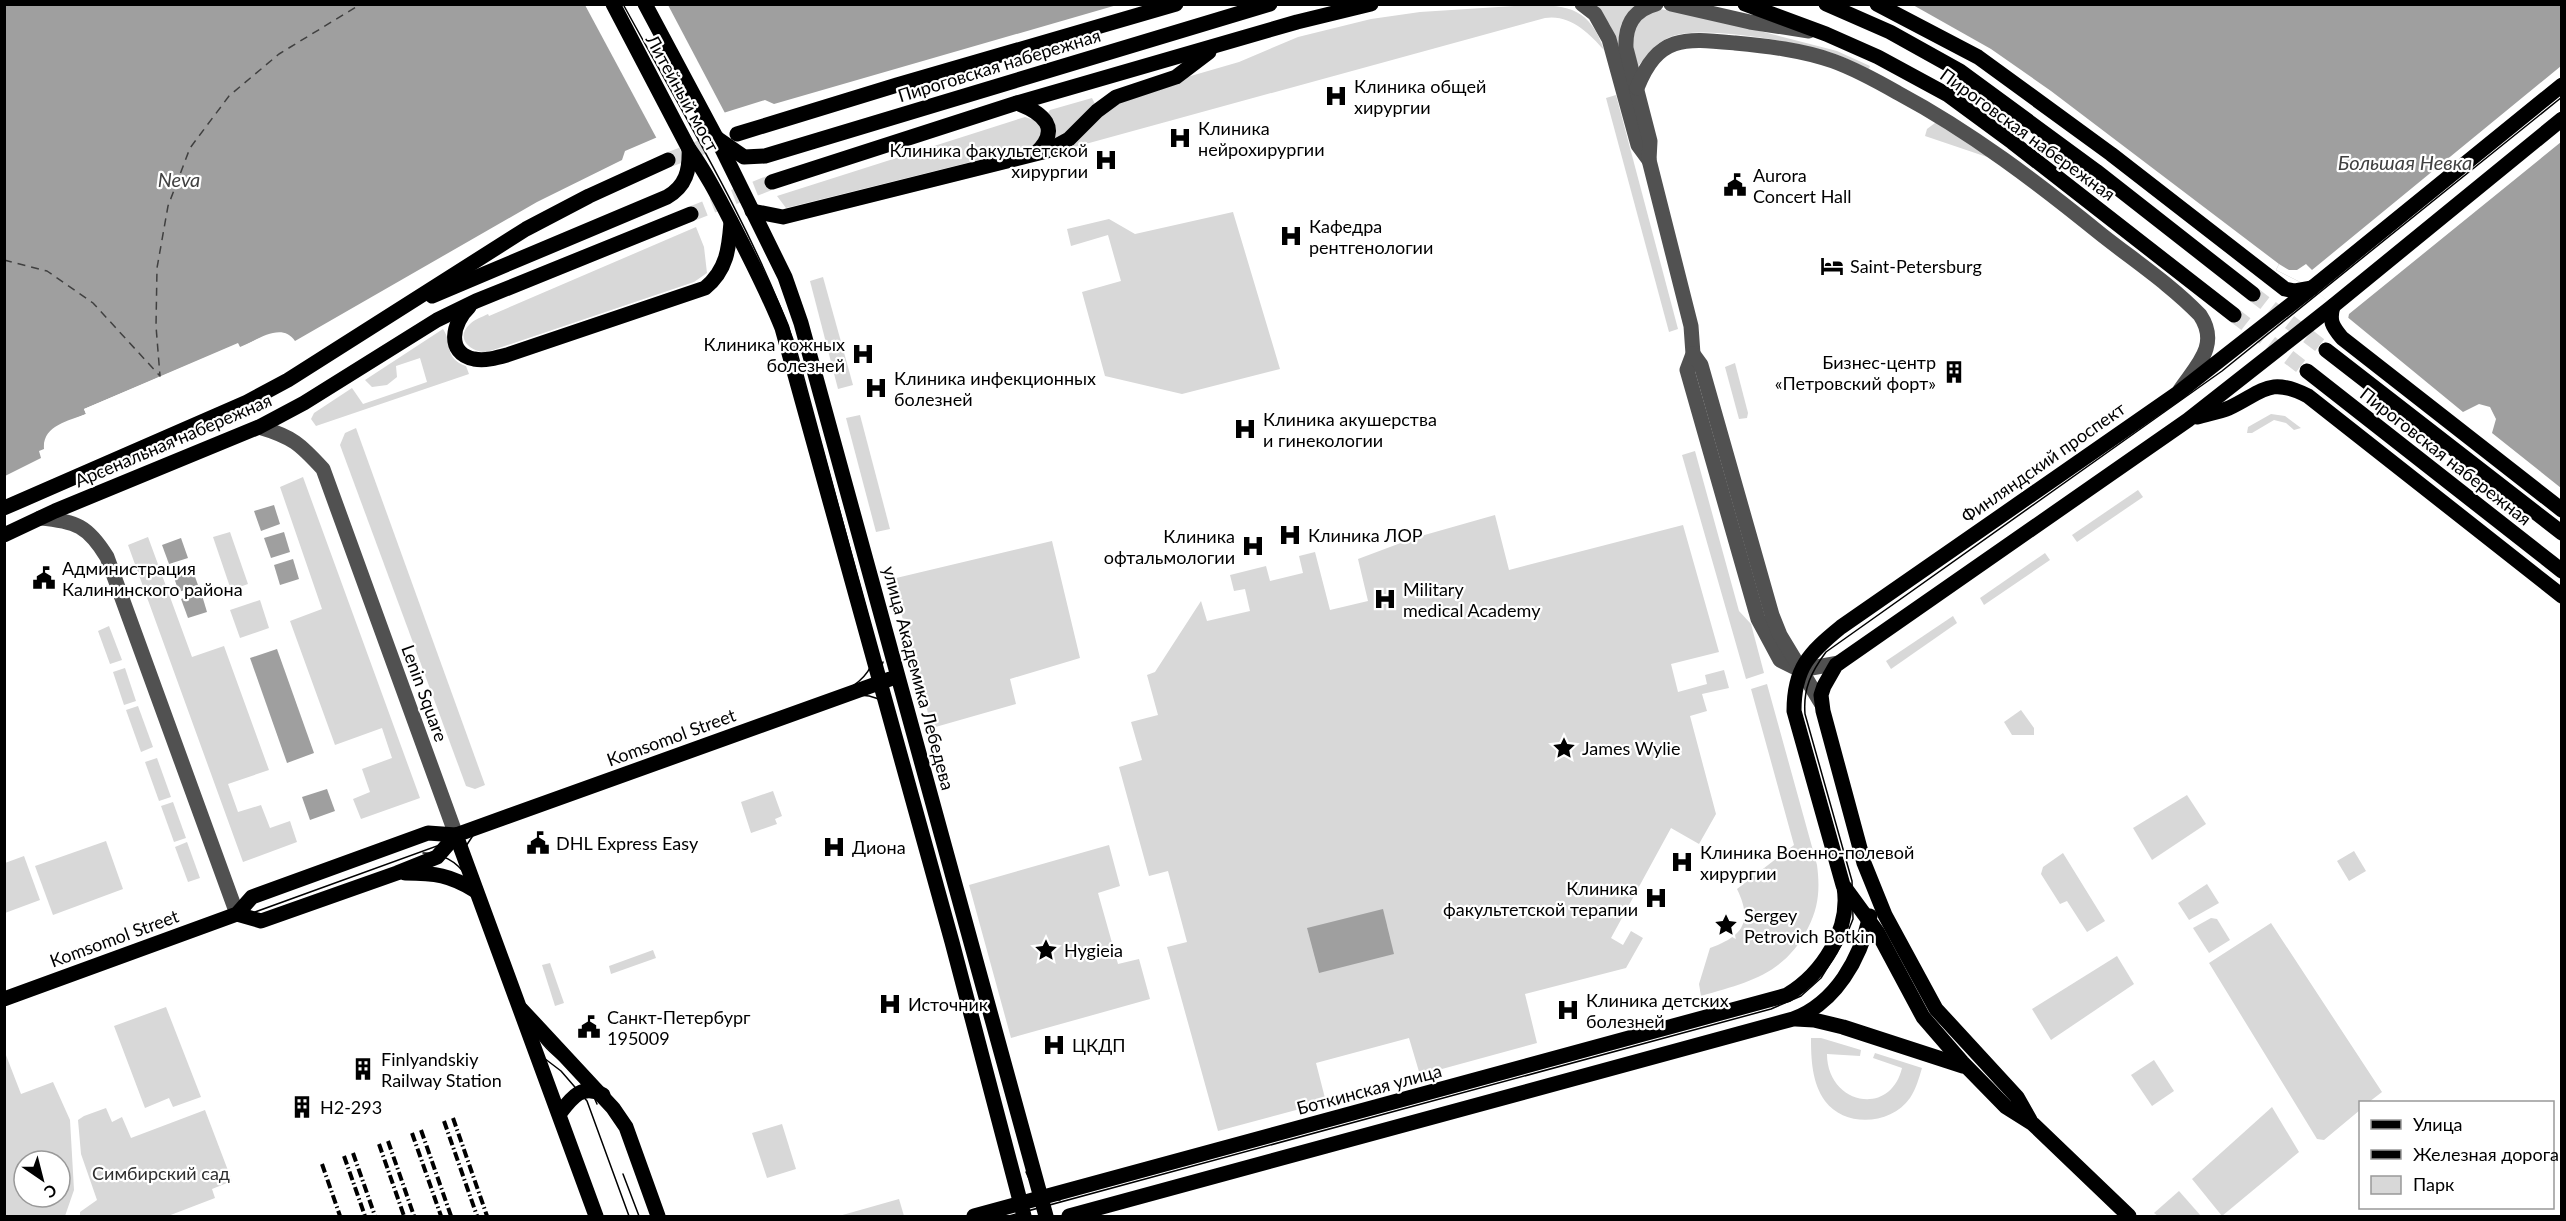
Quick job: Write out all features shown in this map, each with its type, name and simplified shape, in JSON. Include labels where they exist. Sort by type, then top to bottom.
[{"type":"main road","name":"Литейный мост","points":[[613,4],[689,149],[704,169]]},
{"type":"main road","name":"Литейный мост","points":[[645,4],[716,137],[732,157]]},
{"type":"main road","name":"Пироговская набережная","points":[[737,134],[1176,4]]},
{"type":"main road","name":"Пироговская набережная","points":[[732,157],[765,156],[1270,4]]},
{"type":"main road","points":[[772,182],[1017,103],[1297,22],[1371,4]]},
{"type":"main road","name":"Пироговская набережная","points":[[1745,4],[1826,34],[1878,57],[1948,95],[2234,315]]},
{"type":"main road","name":"Пироговская набережная","points":[[1827,4],[1890,32],[1960,71],[2087,165],[2253,294]]},
{"type":"main road","points":[[1876,4],[1978,57],[2111,154],[2285,289],[2295,291],[2312,288]]},
{"type":"main road","points":[[751,209],[783,217],[1034,155],[1069,139],[1096,111],[1116,97],[1176,77],[1216,46]]},
{"type":"main road","name":"Финляндский проспект","points":[[1800,670],[1815,649],[1841,627],[2178,393],[2312,288],[2562,85]]},
{"type":"main road","points":[[1017,103],[1040,114],[1048,129],[1045,144],[1034,155]]},
{"type":"main road","points":[[2033,1124],[2017,1097],[1936,1009],[1875,895],[1864,863],[1821,703],[1826,681],[1839,663],[2188,420],[2333,306],[2562,119]]},
{"type":"main road","name":"Арсенальная набережная","points":[[391,313],[667,198],[681,186],[686,177],[689,149]]},
{"type":"main road","name":"улица Академика Лебедева","points":[[732,157],[737,182],[785,277],[801,323],[1046,1216]]},
{"type":"main road","name":"Арсенальная набережная","points":[[4,508],[247,402],[288,380],[526,229],[668,160]]},
{"type":"main road","name":"улица Академика Лебедева","points":[[704,169],[769,293],[782,328],[1022,1210]]},
{"type":"main road","name":"Арсенальная набережная","points":[[4,535],[259,427],[304,403],[437,320],[476,301],[691,214]]},
{"type":"main road","points":[[770,248],[771,230],[783,217]]},
{"type":"main road","name":"Арсенальная набережная","points":[[476,301],[458,322],[453,333],[455,344],[462,353],[472,359],[486,360],[507,355],[705,288],[721,271],[728,253],[729,218]]},
{"type":"main road","points":[[2333,306],[2330,318],[2332,327],[2342,338],[2562,510]]},
{"type":"main road","name":"Пироговская набережная","points":[[2326,351],[2562,533]]},
{"type":"main road","name":"Пироговская набережная","points":[[2307,371],[2562,571]]},
{"type":"main road","points":[[2188,420],[2229,408],[2260,389],[2278,385],[2293,388],[2316,402],[2562,596]]},
{"type":"main road","points":[[1800,670],[1794,697],[1794,711],[1843,885],[1845,911],[1842,927],[1869,921],[1893,930]]},
{"type":"main road","name":"Komsomol Street","points":[[4,999],[237,914],[252,897],[429,833],[456,835],[899,677]]},
{"type":"main road","points":[[237,914],[261,921],[397,873],[437,858],[456,835]]},
{"type":"main road","name":"Lenin Square","points":[[456,835],[596,1216]]},
{"type":"main road","points":[[397,873],[435,873],[462,882],[476,891]]},
{"type":"main road","points":[[1843,885],[1869,921],[1923,1017],[2006,1107],[2033,1124],[2129,1216]]},
{"type":"main road","points":[[1069,1216],[1793,1019],[1816,1008],[1832,995],[1866,934],[1875,895]]},
{"type":"main road","name":"Боткинская улица","points":[[974,1216],[1022,1210],[1041,1198],[1787,995],[1811,977],[1842,927]]},
{"type":"main road","name":"Lenin Square","points":[[517,1005],[604,1095],[626,1128],[658,1216]]},
{"type":"main road","points":[[1793,1019],[1814,1020],[1843,1027],[1960,1064],[1969,1069]]},
{"type":"main road","points":[[560,1113],[572,1097],[586,1089],[595,1090],[604,1095]]},
{"type":"street","points":[[1582,4],[1594,14],[1609,39],[1638,145],[1649,160]]},
{"type":"street","points":[[1656,4],[1636,14],[1625,34],[1626,48],[1650,141],[1649,160],[1691,326],[1694,354],[1687,370],[1758,619],[1780,660],[1800,670],[1821,703]]},
{"type":"street","points":[[1671,4],[1750,22],[1826,34]]},
{"type":"street","points":[[1637,88],[1647,66],[1661,50],[1671,44],[1693,39],[1747,44],[1822,58],[1865,75],[1933,112],[2035,180],[2200,315],[2207,325],[2208,347],[2178,393]]},
{"type":"street","name":"Lenin Square","points":[[259,427],[297,441],[323,469],[456,835]]},
{"type":"street","points":[[40,518],[76,524],[88,530],[107,557],[237,914]]},
{"type":"street","points":[[1800,670],[1839,663]]},
{"type":"green space","points":[[1530,5],[1556,6],[1577,12],[1592,26],[1604,50],[1585,31],[1571,22],[1545,18],[1071,148],[1069,146],[1097,116],[1139,91],[1239,62],[1298,37],[1371,19],[1420,12]]},
{"type":"green space","points":[[1594,5],[1636,5],[1621,24],[1619,48],[1610,25]]},
{"type":"green space","points":[[1660,9],[1710,18],[1837,51],[1870,66],[1869,69],[1835,54],[1776,40],[1702,33],[1682,34],[1663,40],[1638,66],[1633,46],[1633,31],[1641,20]]},
{"type":"green space","points":[[1616,95],[1678,329],[1669,332],[1606,98]]},
{"type":"green space","points":[[1092,98],[1095,104],[1072,130],[1055,139],[1048,113],[1050,110]]},
{"type":"green space","points":[[1025,117],[1037,121],[1043,133],[1035,146],[786,208],[777,196]]},
{"type":"green space","points":[[1939,123],[1982,151],[1987,157],[1925,136],[1927,129]]},
{"type":"green space","points":[[1233,212],[1280,369],[1182,394],[1105,376],[1082,292],[1121,281],[1108,235],[1071,246],[1067,229],[1109,219],[1135,234]]},
{"type":"green space","points":[[696,227],[704,247],[707,273],[694,282],[487,352],[475,350],[464,339],[465,329],[479,318],[488,314],[489,316]]},
{"type":"green space","points":[[823,277],[853,385],[838,389],[810,281]]},
{"type":"green space","points":[[443,329],[451,354],[459,363],[466,366],[469,374],[316,426],[311,419],[314,413],[352,388],[363,404],[427,382],[420,358],[396,366],[397,377],[387,385],[372,387],[365,380]]},
{"type":"green space","points":[[1735,363],[1748,413],[1747,418],[1739,419],[1725,367]]},
{"type":"green space","points":[[2271,414],[2285,416],[2301,428],[2294,430],[2286,423],[2274,420],[2252,433],[2247,433],[2248,427]]},
{"type":"green space","points":[[860,415],[890,529],[876,532],[846,418]]},
{"type":"green space","points":[[356,428],[485,785],[475,789],[466,786],[340,445],[345,433]]},
{"type":"green space","points":[[1695,451],[1739,611],[1751,624],[1764,673],[1746,679],[1682,455]]},
{"type":"green space","points":[[303,477],[420,798],[361,819],[353,799],[370,792],[362,769],[392,758],[382,728],[335,745],[290,621],[322,609],[280,487]]},
{"type":"green space","points":[[2138,490],[2143,497],[2077,542],[2072,535]]},
{"type":"green space","points":[[1495,515],[1509,570],[1683,525],[1719,652],[1671,664],[1678,692],[1707,684],[1705,675],[1724,670],[1729,688],[1702,694],[1707,711],[1690,716],[1716,814],[1699,844],[1671,828],[1611,938],[1623,945],[1631,931],[1643,938],[1626,968],[1525,994],[1537,1043],[1420,1075],[1409,1038],[1316,1063],[1326,1102],[1218,1131],[1167,947],[1187,942],[1168,871],[1149,876],[1119,767],[1142,760],[1131,722],[1158,715],[1147,675],[1155,672],[1201,601],[1207,621],[1250,611],[1245,589],[1234,591],[1230,575],[1266,566],[1270,581],[1303,573],[1299,556],[1315,552],[1330,610],[1368,601],[1358,559],[1414,538]]},
{"type":"green space","points":[[230,532],[248,584],[231,590],[213,537]]},
{"type":"green space","points":[[148,537],[192,657],[224,646],[269,770],[228,784],[238,812],[261,805],[270,828],[290,821],[297,842],[243,862],[128,545]]},
{"type":"green space","points":[[1052,541],[1080,658],[1010,679],[1016,704],[932,728],[892,579]]},
{"type":"green space","points":[[2045,553],[2050,560],[1984,605],[1980,598]]},
{"type":"green space","points":[[260,600],[269,628],[240,638],[230,610]]},
{"type":"green space","points":[[1953,616],[1957,623],[1891,669],[1886,661]]},
{"type":"green space","points":[[109,626],[122,660],[110,664],[98,631]]},
{"type":"green space","points":[[125,668],[136,701],[124,705],[113,672]]},
{"type":"green space","points":[[1767,684],[1817,865],[1816,905],[1812,920],[1798,944],[1776,966],[1749,981],[1701,996],[1699,984],[1710,948],[1730,938],[1742,926],[1744,910],[1737,889],[1794,845],[1751,689]]},
{"type":"green space","points":[[138,706],[153,747],[141,752],[126,710]]},
{"type":"green space","points":[[2021,710],[2034,728],[2034,735],[2012,735],[2004,722]]},
{"type":"green space","points":[[157,758],[171,797],[159,801],[145,762]]},
{"type":"green space","points":[[773,791],[782,816],[775,819],[777,824],[751,833],[741,802]]},
{"type":"green space","points":[[2187,795],[2206,824],[2152,860],[2133,828]]},
{"type":"green space","points":[[173,802],[186,838],[174,842],[161,806]]},
{"type":"green space","points":[[106,841],[123,889],[53,915],[35,866]]},
{"type":"green space","points":[[187,842],[200,878],[188,882],[175,847]]},
{"type":"green space","points":[[1109,845],[1120,886],[1098,893],[1118,964],[1139,959],[1150,999],[1011,1038],[969,885]]},
{"type":"green space","points":[[2354,851],[2366,871],[2349,881],[2337,861]]},
{"type":"green space","points":[[2063,853],[2105,921],[2087,932],[2067,901],[2060,904],[2041,874],[2043,867]]},
{"type":"green space","points":[[24,856],[40,900],[5,913],[5,863]]},
{"type":"green space","points":[[2207,884],[2219,903],[2189,920],[2178,903]]},
{"type":"green space","points":[[2211,918],[2217,919],[2230,940],[2209,953],[2193,928]]},
{"type":"green space","points":[[2271,923],[2382,1092],[2370,1101],[2359,1101],[2359,1111],[2324,1140],[2317,1139],[2209,963]]},
{"type":"green space","points":[[653,950],[656,958],[611,974],[609,966]]},
{"type":"green space","points":[[2117,956],[2134,984],[2051,1040],[2032,1009]]},
{"type":"green space","points":[[550,963],[564,1003],[555,1006],[542,965]]},
{"type":"green space","points":[[166,1007],[201,1097],[173,1107],[169,1098],[145,1108],[114,1026]]},
{"type":"green space","points":[[1811,1038],[1821,1038],[1861,1050],[1860,1056],[1827,1054],[1830,1071],[1837,1084],[1848,1094],[1873,1099],[1885,1094],[1895,1084],[1902,1068],[1873,1058],[1875,1053],[1922,1068],[1912,1095],[1902,1107],[1880,1118],[1868,1120],[1844,1116],[1825,1101],[1817,1087],[1812,1062]]},
{"type":"green space","name":"Симбирский сад","points":[[4,1050],[21,1094],[53,1082],[70,1120],[72,1149],[12,1149],[12,1209],[67,1209],[65,1216],[5,1216]]},
{"type":"green space","points":[[2154,1060],[2174,1091],[2152,1106],[2131,1075]]},
{"type":"green space","points":[[2272,1107],[2299,1152],[2222,1216],[2192,1179]]},
{"type":"green space","name":"Симбирский сад","points":[[106,1108],[112,1122],[122,1117],[131,1138],[205,1110],[232,1181],[212,1189],[215,1198],[168,1216],[80,1216],[80,1212],[97,1200],[81,1154],[78,1120]]},
{"type":"green space","points":[[782,1124],[796,1169],[767,1178],[752,1133]]},
{"type":"green space","name":"Симбирский сад","points":[[72,1155],[74,1190],[72,1196]]},
{"type":"green space","points":[[2179,1191],[2201,1216],[2158,1216],[2154,1213]]},
{"type":"green space","points":[[899,1199],[904,1216],[839,1216]]},
{"type":"water","name":"Neva","points":[[5,5],[1117,5],[774,104],[765,100],[688,124],[625,151],[622,160],[537,202],[295,341],[290,335],[283,333],[269,334],[240,348],[238,344],[84,409],[86,414],[64,422],[47,435],[44,449],[39,451],[41,458],[5,476]]},
{"type":"water","name":"Большая Невка","points":[[1913,5],[2561,5],[2561,488],[2492,433],[2496,419],[2490,407],[2479,404],[2463,412],[2312,288],[2276,270],[2279,264],[2051,91],[1991,49]]},
{"type":"water","points":[[274,505],[280,524],[261,531],[254,511]]},
{"type":"water","points":[[284,532],[290,552],[271,558],[264,538]]},
{"type":"water","points":[[181,538],[188,558],[169,564],[162,545]]},
{"type":"water","points":[[293,559],[299,579],[280,585],[274,565]]},
{"type":"water","points":[[191,566],[198,585],[179,592],[172,572]]},
{"type":"water","points":[[201,592],[207,612],[188,618],[181,599]]},
{"type":"water","points":[[277,649],[314,753],[287,763],[250,658]]},
{"type":"water","points":[[327,789],[335,811],[310,820],[302,797]]},
{"type":"water","points":[[1383,909],[1394,954],[1319,973],[1307,928]]},
{"type":"pier","points":[[585,5],[668,5],[726,115],[657,139]]},
{"type":"pier","points":[[2561,66],[2561,142],[2349,314],[2348,319],[2312,288],[2276,270],[2279,264],[2289,270],[2297,270],[2306,264],[2312,270]]},
{"type":"pier","points":[[265,336],[266,339],[241,350],[236,347],[88,410],[88,416],[75,422],[74,419],[86,414],[84,409],[238,343],[240,347]]},
{"type":"ferry route","points":[[4,260],[47,271],[93,303],[160,376],[156,326],[157,268],[168,206],[190,148],[229,96],[279,54],[361,4]]},
{"type":"tunnel","points":[[668,160],[729,137]]},
{"type":"tunnel","points":[[691,214],[772,182]]},
{"type":"tunnel","points":[[2253,294],[2326,350]]},
{"type":"tunnel","points":[[2234,315],[2307,371]]},
{"type":"tram line","points":[[623,4],[738,215],[778,301],[795,345],[1030,1216]]},
{"type":"tram line","points":[[1009,1216],[1771,1009],[1801,996],[1821,978],[1845,939],[1853,919],[1852,881],[1805,714],[1805,697],[1809,681],[1826,652],[2222,371],[2562,97]]},
{"type":"tram line","points":[[846,690],[858,682],[871,667],[876,646]]},
{"type":"tram line","points":[[4,1003],[848,697],[870,684],[881,669],[883,662]]},
{"type":"tram line","points":[[853,696],[865,695],[876,698],[886,704],[894,714]]},
{"type":"tram line","points":[[476,831],[466,846],[464,868],[524,1030],[540,1055],[561,1071],[587,1101],[629,1216]]},
{"type":"tram line","points":[[423,853],[436,854],[448,859],[466,876]]},
{"type":"tram line","points":[[533,1030],[548,1050],[584,1083],[597,1104]]},
{"type":"tram line","points":[[1026,1172],[1031,1184],[1042,1196],[1060,1200]]},
{"type":"tram line","points":[[623,1174],[639,1216]]},
{"type":"railway","points":[[453,1118],[487,1216]]},
{"type":"railway","points":[[444,1121],[477,1216]]},
{"type":"railway","points":[[421,1130],[451,1216]]},
{"type":"railway","points":[[412,1133],[441,1216]]},
{"type":"railway","points":[[388,1141],[414,1216]]},
{"type":"railway","points":[[379,1144],[404,1216]]},
{"type":"railway","points":[[353,1153],[375,1216]]},
{"type":"railway","points":[[344,1156],[365,1216]]},
{"type":"railway","points":[[322,1164],[340,1216]]},
{"type":"place","name":"Клиника общей хирургии","points":[[1336,96]]},
{"type":"place","name":"Клиника нейрохирургии","points":[[1180,138]]},
{"type":"place","name":"Клиника факультетской хирургии","points":[[1106,160]]},
{"type":"place","name":"Aurora Concert Hall","points":[[1735,185]]},
{"type":"place","name":"Кафедра рентгенологии","points":[[1291,236]]},
{"type":"place","name":"Saint-Petersburg","points":[[1832,266]]},
{"type":"place","name":"Клиника кожных болезней","points":[[863,354]]},
{"type":"place","name":"Бизнес-центр «Петровский форт»","points":[[1954,372]]},
{"type":"place","name":"Клиника инфекционных болезней","points":[[876,388]]},
{"type":"place","name":"Клиника акушерства и гинекологии","points":[[1245,429]]},
{"type":"place","name":"Клиника ЛОР","points":[[1290,535]]},
{"type":"place","name":"Клиника офтальмологии","points":[[1253,546]]},
{"type":"place","name":"Администрация Калининского района","points":[[44,578]]},
{"type":"place","name":"Military medical Academy","points":[[1385,599]]},
{"type":"place","name":"James Wylie","points":[[1564,748]]},
{"type":"place","name":"DHL Express Easy","points":[[538,843]]},
{"type":"place","name":"Диона","points":[[834,847]]},
{"type":"place","name":"Клиника Военно-полевой хирургии","points":[[1682,862]]},
{"type":"place","name":"Клиника факультетской терапии","points":[[1656,898]]},
{"type":"place","name":"Sergey Petrovich Botkin","points":[[1726,925]]},
{"type":"place","name":"Hygieia","points":[[1046,950]]},
{"type":"place","name":"Источник","points":[[890,1004]]},
{"type":"place","name":"Клиника детских болезней","points":[[1568,1010]]},
{"type":"place","name":"Санкт-Петербург 195009","points":[[589,1027]]},
{"type":"place","name":"ЦКДП","points":[[1054,1045]]},
{"type":"place","name":"Finlyandskiy Railway Station","points":[[363,1069]]},
{"type":"place","name":"H2-293","points":[[302,1107]]}]
